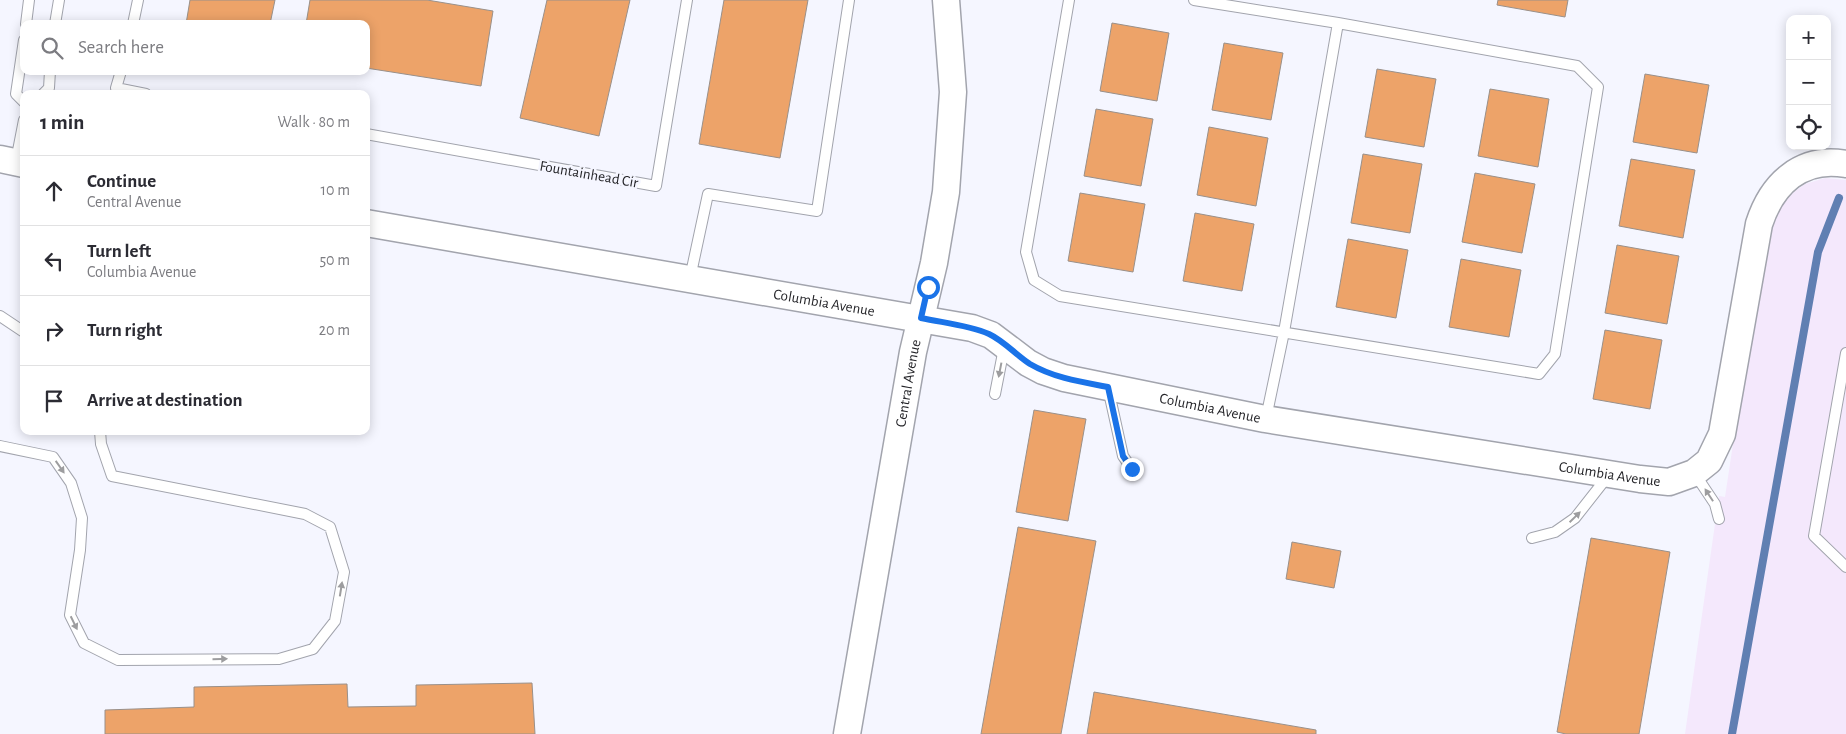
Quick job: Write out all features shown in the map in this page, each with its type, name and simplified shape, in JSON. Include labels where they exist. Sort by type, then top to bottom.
[{"type":"street","name":"Central Avenue","points":[[847,734],[913,352],[934,263],[946,192],[953,92],[946,0]]},
{"type":"street","name":"Columbia Avenue","points":[[370,223],[972,328],[991,335],[1028,363],[1043,371],[1064,378],[1265,419],[1669,482],[1694,473],[1709,461],[1722,434],[1759,224],[1765,206],[1775,190],[1786,179],[1800,170],[1825,162],[1846,164]]},
{"type":"lane","points":[[26,20],[29,0]]},
{"type":"lane","points":[[56,20],[59,0]]},
{"type":"lane","points":[[133,20],[138,0]]},
{"type":"lane","name":"Fountainhead Cir","points":[[370,135],[656,186],[687,0]]},
{"type":"lane","points":[[690,278],[708,194],[817,211],[849,0]]},
{"type":"lane","points":[[1069,0],[1026,252],[1034,280],[1060,296],[1539,374],[1555,354],[1598,87],[1577,66],[1338,23],[1194,0]]},
{"type":"lane","points":[[1265,419],[1284,332],[1338,23]]},
{"type":"lane","points":[[20,67],[16,94],[20,98]]},
{"type":"lane","points":[[47,90],[50,75]]},
{"type":"lane","points":[[120,75],[116,88],[126,90]]},
{"type":"lane","points":[[13,162],[20,135]]},
{"type":"lane","points":[[0,316],[20,329]]},
{"type":"lane","points":[[995,394],[1005,345]]},
{"type":"lane","points":[[1846,353],[1814,536],[1846,567]]},
{"type":"lane","points":[[1108,387],[1123,456],[1132,469]]},
{"type":"lane","points":[[0,446],[53,457],[71,483],[82,518],[80,550],[70,615],[84,643],[118,660],[279,658],[313,650],[335,621],[344,572],[330,527],[304,514],[154,486],[112,476],[100,444],[100,435]]},
{"type":"lane","points":[[1694,473],[1715,504],[1719,519]]},
{"type":"lane","points":[[1532,538],[1555,532],[1575,518],[1609,474]]},
{"type":"shaded area","points":[[1825,178],[1846,180],[1846,734],[1685,734],[1719,496],[1725,497],[1773,227],[1777,213],[1794,192],[1805,184]]},
{"type":"building","points":[[190,0],[275,0],[271,20],[187,20]]},
{"type":"building","points":[[310,0],[427,0],[493,11],[481,86],[370,69],[370,20],[307,20]]},
{"type":"building","points":[[547,0],[630,0],[599,136],[520,118]]},
{"type":"building","points":[[724,0],[808,0],[780,158],[699,144]]},
{"type":"building","points":[[1498,0],[1568,0],[1565,17],[1497,5]]},
{"type":"building","points":[[1112,23],[1169,33],[1157,101],[1100,91]]},
{"type":"building","points":[[1224,43],[1283,53],[1271,120],[1212,110]]},
{"type":"building","points":[[1377,69],[1436,79],[1424,147],[1365,137]]},
{"type":"building","points":[[1645,74],[1709,85],[1697,153],[1633,142]]},
{"type":"building","points":[[1490,89],[1549,99],[1538,167],[1478,156]]},
{"type":"building","points":[[1096,109],[1153,119],[1141,186],[1084,176]]},
{"type":"building","points":[[1209,127],[1268,138],[1256,206],[1197,195]]},
{"type":"building","points":[[1363,154],[1422,164],[1410,233],[1351,223]]},
{"type":"building","points":[[1631,159],[1695,170],[1683,238],[1619,226]]},
{"type":"building","points":[[1475,173],[1535,184],[1522,253],[1462,242]]},
{"type":"building","points":[[1080,193],[1145,204],[1133,272],[1068,261]]},
{"type":"building","points":[[1195,213],[1254,224],[1242,291],[1183,281]]},
{"type":"building","points":[[1348,239],[1408,250],[1396,318],[1336,307]]},
{"type":"building","points":[[1617,245],[1679,256],[1667,324],[1605,313]]},
{"type":"building","points":[[1461,259],[1521,270],[1509,337],[1449,327]]},
{"type":"building","points":[[1605,330],[1662,340],[1650,409],[1593,399]]},
{"type":"building","points":[[1034,410],[1086,419],[1068,521],[1016,512]]},
{"type":"building","points":[[1018,527],[1096,541],[1061,734],[981,734]]},
{"type":"building","points":[[1591,538],[1670,552],[1639,734],[1566,734],[1557,732]]},
{"type":"building","points":[[1292,542],[1341,551],[1334,588],[1286,579]]},
{"type":"building","points":[[532,683],[535,734],[105,734],[105,710],[194,707],[194,687],[347,684],[348,707],[416,706],[416,685]]},
{"type":"building","points":[[1094,692],[1316,730],[1316,734],[1087,734]]},
{"type":"waterway","points":[[1732,734],[1818,252],[1839,198]]},
{"type":"route","points":[[928,287],[921,318],[972,328],[991,335],[1028,363],[1043,371],[1064,378],[1108,387],[1123,456],[1132,469]]}]
